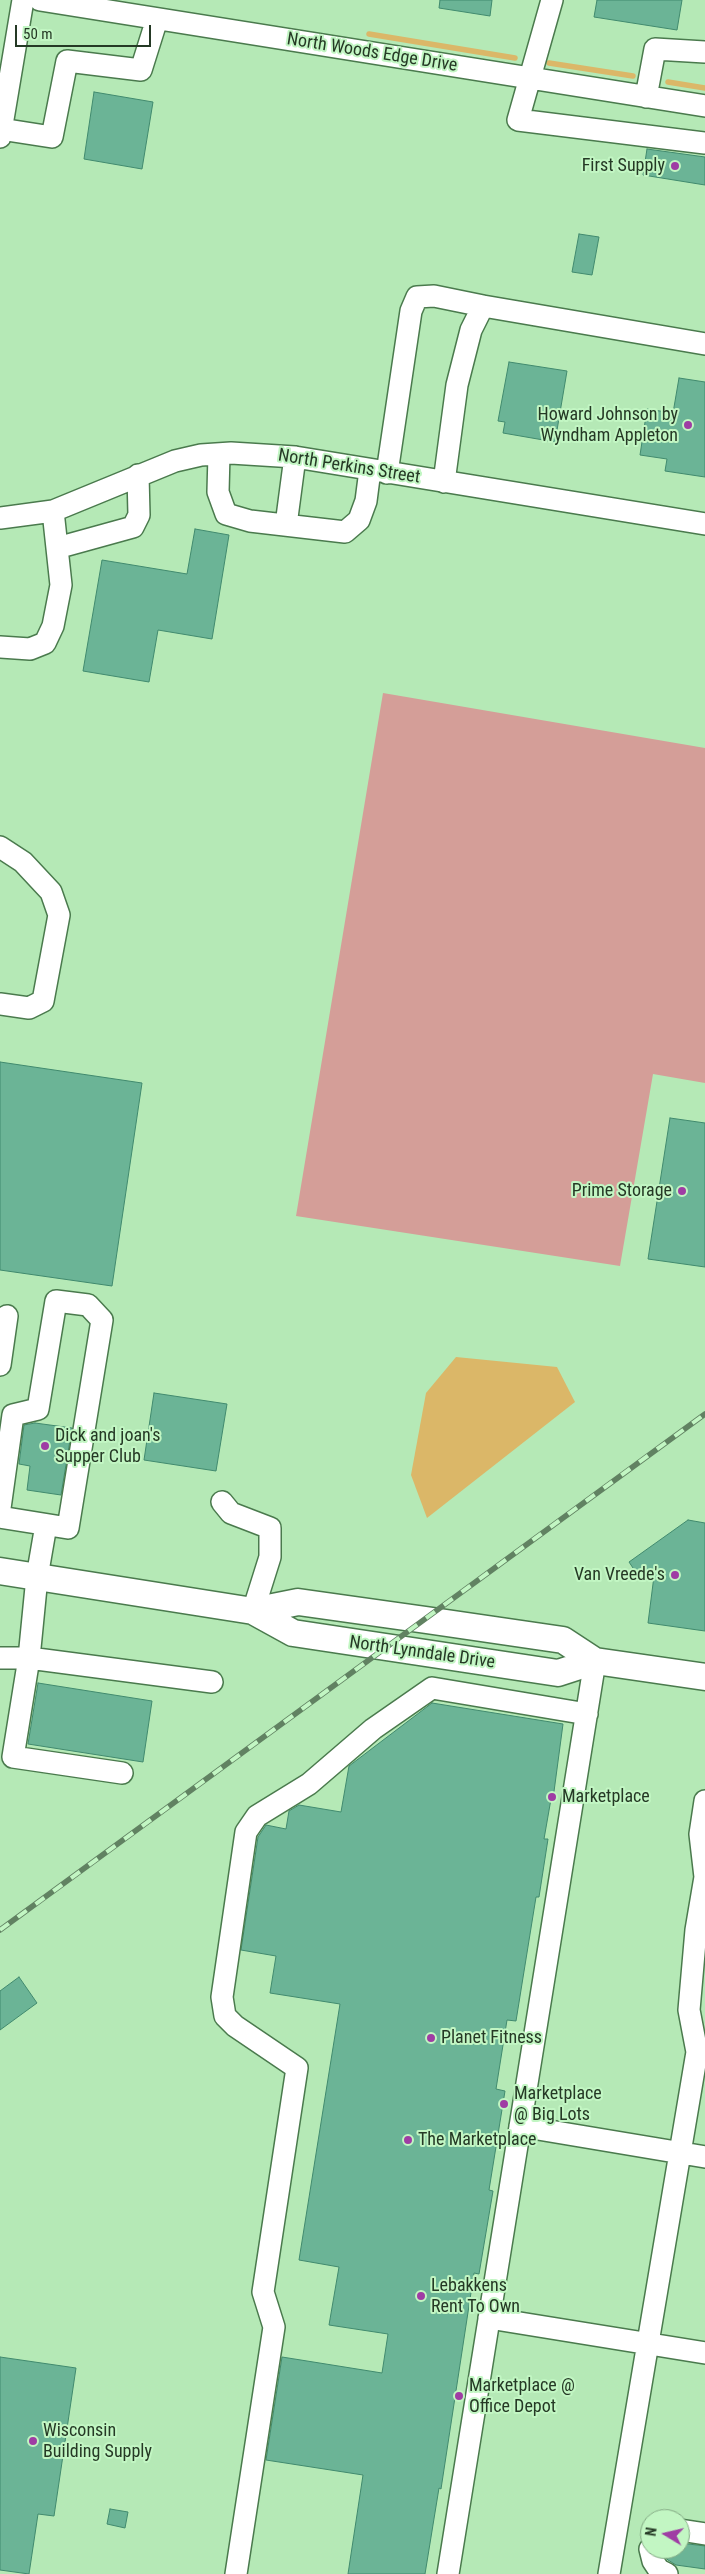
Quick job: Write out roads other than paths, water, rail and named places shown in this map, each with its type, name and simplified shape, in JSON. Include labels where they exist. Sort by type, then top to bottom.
[{"type":"main road","name":"North Lynndale Drive","points":[[0,1571],[254,1611],[298,1602],[563,1640],[595,1661],[705,1676]]},
{"type":"street","points":[[23,0],[1,133],[52,138],[67,61],[141,70],[157,19]]},
{"type":"street","name":"North Woods Edge Drive","points":[[40,0],[705,106]]},
{"type":"street","points":[[552,0],[518,120],[705,143]]},
{"type":"street","points":[[646,97],[655,49],[705,52]]},
{"type":"street","points":[[219,454],[218,492],[226,514],[250,521],[345,532],[359,520],[379,472],[411,311],[417,297],[434,296],[705,344]]},
{"type":"street","points":[[444,482],[457,385],[471,330],[483,306]]},
{"type":"street","name":"North Perkins Street","points":[[0,518],[53,511],[175,461],[219,454],[259,454],[295,457],[705,524]]},
{"type":"street","points":[[286,525],[295,457]]},
{"type":"street","points":[[57,548],[133,527],[139,515],[138,475]]},
{"type":"street","points":[[0,647],[30,649],[46,643],[54,626],[61,584],[53,511]]},
{"type":"street","points":[[0,847],[23,862],[51,892],[58,915],[43,1001],[28,1008],[0,1004]]},
{"type":"street","points":[[0,1508],[13,1415],[38,1410],[56,1301],[88,1305],[102,1320],[68,1528],[0,1516]]},
{"type":"street","points":[[0,1365],[8,1316]]},
{"type":"street","points":[[222,1502],[231,1513],[270,1528],[270,1557],[254,1611]]},
{"type":"street","points":[[46,1525],[37,1577],[29,1658],[13,1757],[122,1773]]},
{"type":"street","points":[[0,1658],[29,1658],[212,1682]]},
{"type":"street","points":[[448,2574],[595,1661]]},
{"type":"street","points":[[236,2574],[274,2327],[263,2292],[297,2068],[235,2026],[225,2016],[222,1998],[246,1832],[257,1816],[309,1784],[373,1729],[432,1688],[587,1714]]},
{"type":"street","points":[[609,2574],[697,2052],[689,2010],[696,1930],[705,1877],[700,1834],[705,1801]]},
{"type":"street","points":[[520,2126],[705,2157]]},
{"type":"street","points":[[489,2318],[705,2353]]},
{"type":"street","points":[[690,2532],[705,2534]]},
{"type":"street","points":[[652,2559],[659,2570],[667,2574]]},
{"type":"waterway","points":[[369,34],[515,58]]},
{"type":"waterway","points":[[549,63],[633,76]]},
{"type":"waterway","points":[[668,82],[705,88]]},
{"type":"railway","points":[[0,1930],[705,1414]]},
{"type":"place","name":"First Supply","points":[[675,166]]},
{"type":"place","name":"Howard Johnson by Wyndham Appleton","points":[[688,425]]},
{"type":"place","name":"Prime Storage","points":[[682,1191]]},
{"type":"place","name":"Dick and joan's Supper Club","points":[[45,1446]]},
{"type":"place","name":"Van Vreede's","points":[[675,1575]]},
{"type":"place","name":"Marketplace","points":[[552,1797]]},
{"type":"place","name":"Planet Fitness","points":[[431,2038]]},
{"type":"place","name":"Marketplace @ Big Lots","points":[[504,2104]]},
{"type":"place","name":"The Marketplace","points":[[408,2140]]},
{"type":"place","name":"Lebakkens Rent To Own","points":[[421,2296]]},
{"type":"place","name":"Marketplace @ Office Depot","points":[[459,2396]]},
{"type":"place","name":"Wisconsin Building Supply","points":[[33,2441]]}]
